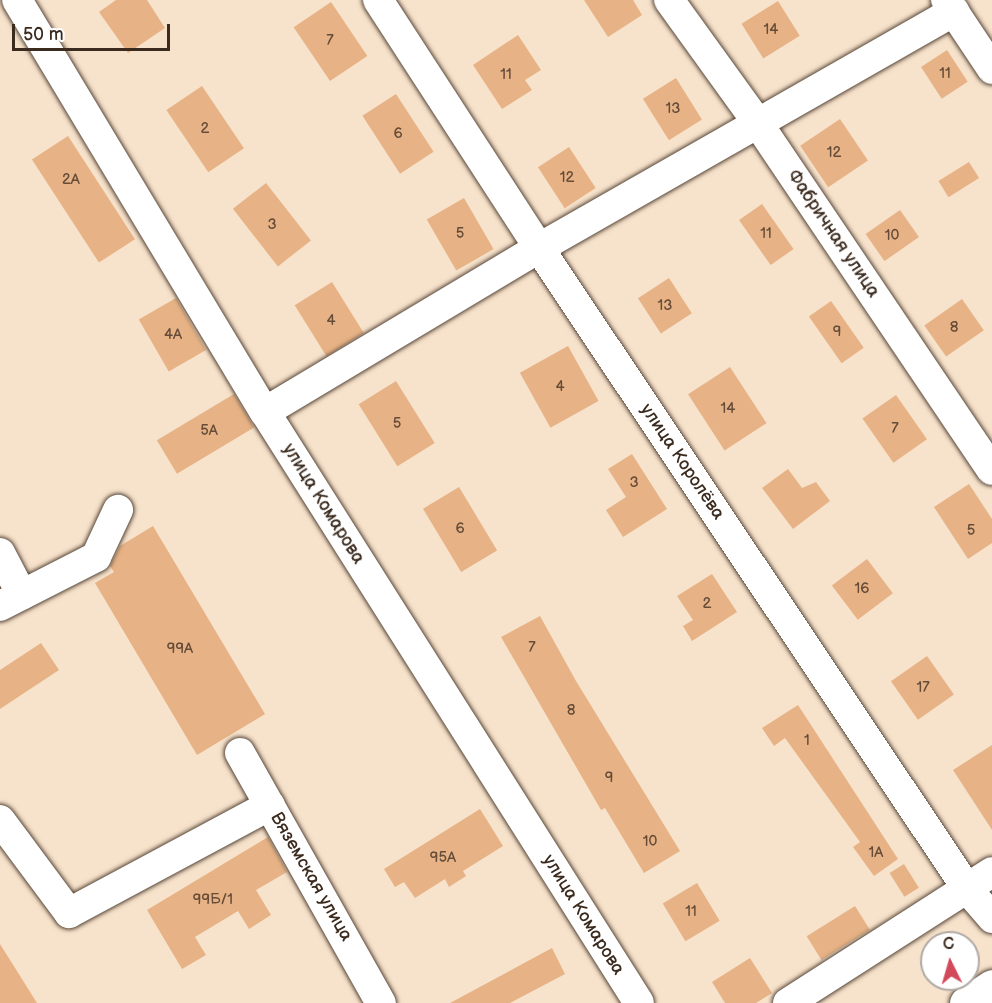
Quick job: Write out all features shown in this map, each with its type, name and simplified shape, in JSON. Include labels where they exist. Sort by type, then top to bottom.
[{"type":"main road","points":[[966,1003],[992,986]]},
{"type":"street","points":[[0,4],[5,0]]},
{"type":"street","name":"улица Комарова","points":[[16,0],[265,412],[639,1003]]},
{"type":"street","name":"улица Королёва","points":[[378,0],[539,248],[968,890],[992,918]]},
{"type":"street","name":"Фабричная улица","points":[[669,0],[759,125],[992,470]]},
{"type":"street","points":[[265,412],[539,248],[759,125],[950,5],[992,69]]},
{"type":"street","points":[[0,552],[11,600],[96,557],[118,510]]},
{"type":"street","name":"Вяземская улица","points":[[240,753],[381,1003]]},
{"type":"street","points":[[0,820],[69,913],[270,805]]},
{"type":"street","points":[[788,1003],[968,890],[992,872]]},
{"type":"building","points":[[116,0],[147,0],[165,28],[128,53],[99,12]]},
{"type":"building","points":[[584,0],[633,0],[642,15],[608,37]]},
{"type":"building","points":[[778,1],[800,36],[763,59],[742,24]]},
{"type":"building","points":[[331,2],[367,56],[330,81],[294,27]]},
{"type":"building","points":[[518,35],[541,70],[525,80],[532,90],[502,109],[473,65]]},
{"type":"building","points":[[947,50],[968,82],[942,99],[921,67]]},
{"type":"building","points":[[676,78],[702,120],[669,140],[643,99]]},
{"type":"building","points":[[202,86],[244,148],[208,172],[166,110]]},
{"type":"building","points":[[396,94],[434,152],[400,174],[362,116]]},
{"type":"building","points":[[840,119],[868,160],[828,187],[800,146]]},
{"type":"building","points":[[68,136],[135,239],[99,263],[32,159]]},
{"type":"building","points":[[569,147],[596,188],[565,208],[538,167]]},
{"type":"building","points":[[969,162],[979,178],[949,197],[938,181]]},
{"type":"building","points":[[266,183],[311,241],[278,266],[233,209]]},
{"type":"building","points":[[464,198],[494,249],[456,271],[427,220]]},
{"type":"building","points":[[762,204],[794,249],[771,265],[739,220]]},
{"type":"building","points":[[900,210],[919,237],[885,261],[866,234]]},
{"type":"building","points":[[669,278],[692,313],[661,333],[638,298]]},
{"type":"building","points":[[332,282],[364,333],[326,356],[295,305]]},
{"type":"building","points":[[176,298],[206,350],[169,371],[139,320]]},
{"type":"building","points":[[962,299],[984,330],[946,357],[924,325]]},
{"type":"building","points":[[831,301],[864,348],[842,363],[809,316]]},
{"type":"building","points":[[568,346],[599,401],[550,428],[520,373]]},
{"type":"building","points":[[730,367],[766,423],[725,450],[688,394]]},
{"type":"building","points":[[396,381],[435,443],[397,466],[359,404]]},
{"type":"building","points":[[234,394],[254,427],[177,474],[157,440]]},
{"type":"building","points":[[896,395],[927,439],[893,463],[862,419]]},
{"type":"building","points":[[632,454],[667,509],[623,537],[606,510],[626,497],[608,469]]},
{"type":"building","points":[[788,469],[802,488],[816,482],[830,501],[793,529],[762,488]]},
{"type":"building","points":[[969,484],[992,519],[992,543],[968,559],[934,507]]},
{"type":"building","points":[[459,487],[497,550],[461,572],[423,509]]},
{"type":"building","points":[[153,526],[265,714],[197,755],[95,583],[114,572],[110,566],[120,546]]},
{"type":"building","points":[[867,559],[893,593],[858,620],[832,585]]},
{"type":"building","points":[[712,574],[737,612],[692,641],[683,626],[693,620],[677,596]]},
{"type":"building","points":[[540,616],[576,681],[680,851],[644,873],[605,808],[601,810],[501,637]]},
{"type":"building","points":[[41,643],[59,670],[0,709],[0,670]]},
{"type":"building","points":[[927,656],[954,695],[918,720],[891,681]]},
{"type":"building","points":[[798,705],[898,859],[874,876],[853,847],[860,842],[785,738],[774,746],[762,728]]},
{"type":"building","points":[[992,745],[992,830],[953,770]]},
{"type":"building","points":[[480,809],[503,846],[463,871],[466,876],[449,887],[445,879],[415,898],[404,882],[395,887],[384,869]]},
{"type":"building","points":[[268,837],[287,872],[256,890],[271,915],[249,929],[238,911],[195,937],[206,955],[182,969],[147,910]]},
{"type":"building","points":[[904,864],[919,888],[904,897],[890,873]]},
{"type":"building","points":[[697,883],[720,921],[685,941],[663,904]]},
{"type":"building","points":[[855,906],[870,930],[821,960],[807,936]]},
{"type":"building","points":[[0,944],[37,1003],[0,1003]]},
{"type":"building","points":[[552,948],[565,974],[510,1003],[450,1003]]},
{"type":"building","points":[[750,958],[772,993],[756,1003],[725,1003],[712,982]]}]
